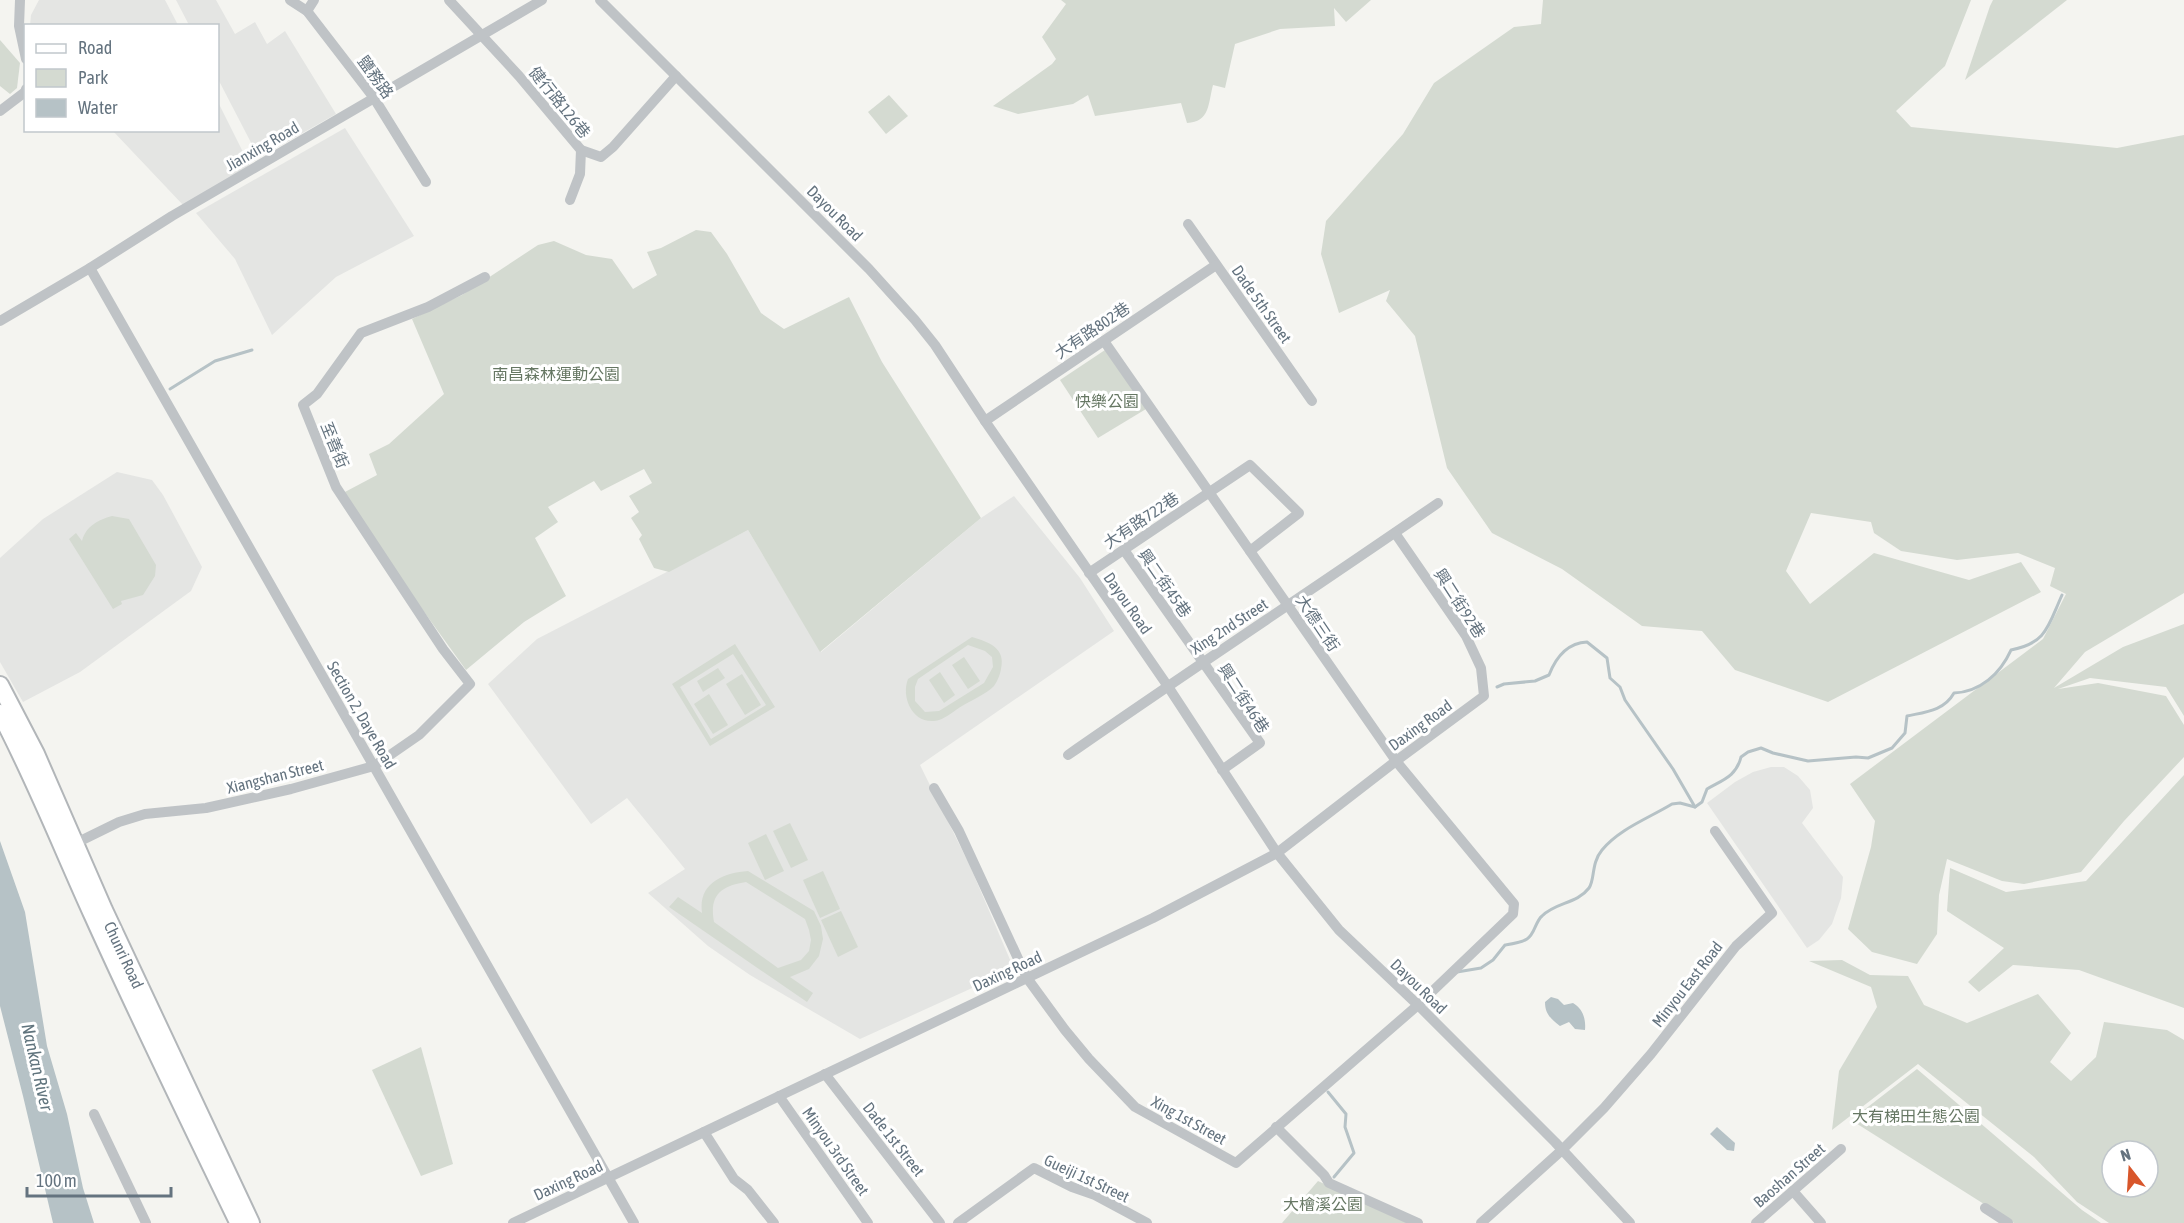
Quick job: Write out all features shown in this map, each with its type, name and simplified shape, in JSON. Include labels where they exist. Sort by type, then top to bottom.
[{"type":"main road","name":"Chunri Road","points":[[0,685],[36,754],[69,846],[170,1082],[238,1223]]},
{"type":"main road","name":"Chunri Road","points":[[0,713],[109,921],[251,1223]]},
{"type":"street","points":[[20,0],[19,26],[24,49]]},
{"type":"street","name":"鹽務路","points":[[290,0],[307,11],[374,98],[426,182]]},
{"type":"street","points":[[307,11],[314,0]]},
{"type":"street","name":"健行路126巷","points":[[449,0],[519,76],[581,150],[580,174],[570,200]]},
{"type":"street","name":"Jianxing Road","points":[[0,321],[172,216],[542,0]]},
{"type":"street","name":"Dayou Road","points":[[600,0],[869,269],[900,303],[935,345],[1167,685],[1277,853],[1339,930],[1418,1005],[1563,1150],[1630,1223]]},
{"type":"street","points":[[581,150],[601,157],[613,147],[676,76]]},
{"type":"street","points":[[0,111],[24,93]]},
{"type":"street","name":"Dade 5th Street","points":[[1188,224],[1312,401]]},
{"type":"street","name":"大有路802巷","points":[[985,421],[1216,265]]},
{"type":"street","name":"Section 2, Daye Road","points":[[90,268],[634,1223]]},
{"type":"street","name":"至善街","points":[[470,684],[443,649],[336,487],[303,405],[317,393],[361,333],[428,307],[485,277]]},
{"type":"street","name":"大德三街","points":[[1104,341],[1396,761],[1514,904],[1513,914]]},
{"type":"street","name":"大有路722巷","points":[[1089,573],[1250,465],[1299,513],[1250,551]]},
{"type":"street","name":"Xing 2nd Street","points":[[1068,755],[1202,661],[1289,606],[1438,503]]},
{"type":"street","name":"興二街92巷","points":[[1395,533],[1466,636],[1480,668],[1484,696]]},
{"type":"street","name":"興二街45巷","points":[[1124,550],[1202,661]]},
{"type":"street","name":"興二街46巷","points":[[1202,661],[1260,743],[1222,770]]},
{"type":"street","name":"Xiangshan Street","points":[[69,846],[119,822],[145,814],[206,808],[291,789],[374,766],[418,735],[470,684]]},
{"type":"street","name":"Daxing Road","points":[[513,1223],[535,1218],[608,1178],[1153,918],[1277,853],[1484,696]]},
{"type":"street","name":"Xing 1st Street","points":[[934,788],[959,831],[1027,978],[1083,1052],[1135,1107],[1236,1163],[1418,1005],[1513,914]]},
{"type":"street","name":"Minyou East Road","points":[[1563,1150],[1652,1054],[1736,946],[1772,913],[1715,831]]},
{"type":"street","name":"Dade 1st Street","points":[[825,1074],[940,1223]]},
{"type":"street","name":"Minyou 3rd Street","points":[[779,1096],[868,1223]]},
{"type":"street","points":[[94,1114],[146,1223]]},
{"type":"street","points":[[1276,1127],[1324,1175],[1329,1183],[1418,1223]]},
{"type":"street","points":[[704,1132],[734,1179],[748,1191],[774,1223]]},
{"type":"street","name":"Baoshan Street","points":[[1756,1223],[1841,1149]]},
{"type":"street","points":[[1481,1223],[1563,1150]]},
{"type":"street","name":"Gueiji 1st Street","points":[[958,1223],[1034,1168],[1072,1187],[1095,1195],[1146,1223]]},
{"type":"street","points":[[1793,1191],[1821,1223]]},
{"type":"street","points":[[1985,1208],[2008,1223]]},
{"type":"shaded area","points":[[39,0],[165,0],[177,24],[30,24],[31,15]]},
{"type":"shaded area","points":[[176,0],[216,0],[235,34],[255,22],[267,44],[285,31],[336,114],[259,158],[219,81],[219,24],[188,24]]},
{"type":"shaded area","points":[[219,104],[250,166],[184,206],[114,132],[219,132]]},
{"type":"shaded area","points":[[345,128],[414,236],[336,277],[272,335],[235,259],[196,213]]},
{"type":"shaded area","points":[[117,472],[152,480],[163,495],[202,567],[191,591],[80,672],[23,702],[0,662],[0,558],[43,519]]},
{"type":"shaded area","points":[[1014,496],[1080,578],[1114,631],[920,765],[970,866],[1014,969],[860,1039],[750,975],[708,946],[648,893],[685,869],[627,798],[591,824],[488,684],[537,639],[748,530],[821,652],[981,518]]},
{"type":"shaded area","points":[[1771,767],[1784,767],[1798,776],[1810,790],[1813,808],[1802,823],[1843,877],[1841,898],[1832,924],[1819,940],[1807,948],[1707,803],[1735,782],[1753,772]]},
{"type":"green space","points":[[1061,0],[1371,0],[1346,22],[1334,8],[1335,26],[1280,29],[1235,44],[1225,88],[1213,85],[1207,111],[1195,122],[1187,123],[1181,103],[1095,116],[1088,95],[1073,104],[1018,114],[993,106],[1056,59],[1042,37],[1066,4]]},
{"type":"green space","points":[[1543,0],[1971,0],[1945,66],[1896,111],[1911,127],[2117,148],[2184,135],[2184,593],[2085,652],[2054,688],[2123,647],[2184,624],[2184,716],[2166,687],[2090,678],[2058,689],[2098,683],[2166,696],[2184,725],[2184,757],[2124,821],[2081,872],[2024,884],[2002,881],[1947,859],[1939,895],[1937,934],[1917,964],[1872,952],[1848,929],[1871,847],[1875,821],[1850,784],[2043,639],[2066,594],[2050,586],[2055,568],[2018,553],[1957,560],[1901,551],[1874,533],[1871,522],[1811,513],[1786,571],[1810,604],[1874,553],[1969,580],[2021,562],[2041,592],[1828,702],[1735,670],[1702,631],[1642,626],[1562,569],[1492,533],[1447,468],[1415,336],[1386,301],[1390,290],[1339,313],[1321,254],[1326,221],[1403,134],[1434,83],[1514,27],[1541,24]]},
{"type":"green space","points":[[1993,0],[2067,0],[1965,80],[1990,6]]},
{"type":"green space","points":[[0,40],[20,63],[17,88],[10,94],[0,86]]},
{"type":"green space","points":[[889,95],[908,116],[886,134],[868,112]]},
{"type":"green space","name":"南昌森林運動公園","points":[[696,230],[711,232],[727,254],[761,313],[784,329],[849,297],[882,362],[981,518],[820,652],[748,530],[669,572],[654,568],[639,539],[642,535],[631,518],[639,512],[629,496],[652,483],[644,469],[601,491],[594,481],[548,507],[558,522],[535,538],[566,596],[524,622],[466,670],[343,493],[377,475],[369,454],[389,444],[444,394],[412,319],[462,295],[538,245],[554,241],[586,255],[612,259],[633,289],[657,275],[647,252],[661,248]]},
{"type":"green space","name":"快樂公園","points":[[1105,350],[1146,409],[1098,438],[1060,380]]},
{"type":"green space","points":[[112,516],[129,519],[156,565],[155,576],[143,595],[121,601],[122,604],[113,609],[69,539],[76,533],[82,541],[86,531],[93,524]]},
{"type":"green space","points":[[972,637],[995,647],[1001,656],[1001,671],[994,686],[938,721],[926,721],[910,708],[906,693],[908,679]],"holes":[[[968,645],[985,651],[992,657],[993,667],[984,683],[939,711],[925,712],[915,701],[915,687],[918,679]]]},
{"type":"green space","points":[[735,644],[775,707],[710,746],[672,684]],"holes":[[[733,654],[766,705],[711,739],[680,687]]]},
{"type":"green space","points":[[964,657],[980,681],[968,689],[952,665]]},
{"type":"green space","points":[[718,668],[725,678],[703,692],[697,681]]},
{"type":"green space","points":[[940,672],[955,695],[944,703],[929,680]]},
{"type":"green space","points":[[742,674],[761,705],[745,715],[726,684]]},
{"type":"green space","points":[[709,694],[728,725],[713,734],[694,704]]},
{"type":"green space","points":[[2184,775],[2184,1008],[2079,970],[2013,965],[1979,992],[1968,982],[2004,948],[1947,911],[1950,868],[2006,892],[2086,881]]},
{"type":"green space","points":[[790,823],[808,860],[791,868],[773,831]]},
{"type":"green space","points":[[766,834],[784,871],[765,880],[748,843]]},
{"type":"green space","points":[[748,871],[814,911],[821,926],[823,939],[819,956],[809,969],[790,977],[813,993],[807,1002],[669,907],[678,897],[702,913],[704,894],[708,887],[721,877]],"holes":[[[746,882],[805,919],[811,940],[809,951],[801,960],[778,968],[714,922],[713,905],[719,893],[724,889]]]},
{"type":"green space","points":[[823,871],[840,909],[820,918],[803,880]]},
{"type":"green space","points":[[841,911],[858,947],[838,957],[821,920]]},
{"type":"green space","points":[[1842,960],[1870,975],[1908,976],[1924,1005],[1967,1023],[2038,994],[2071,1033],[2050,1062],[2071,1081],[2096,1057],[2104,1022],[2167,1030],[2184,1040],[2184,1223],[2109,1223],[2077,1202],[2034,1157],[1918,1064],[1832,1130],[1839,1071],[1877,1007],[1871,987],[1809,961]]},
{"type":"green space","points":[[421,1047],[453,1164],[421,1176],[372,1070]]},
{"type":"green space","name":"大有梯田生態公園","points":[[1917,1069],[2082,1210],[2101,1223],[2014,1223],[1851,1120]]},
{"type":"green space","name":"大檜溪公園","points":[[1318,1181],[1407,1223],[1282,1223]]},
{"type":"water","name":"Nankan River","points":[[0,841],[25,912],[47,1046],[67,1114],[83,1188],[94,1223],[53,1223],[0,1006]]},
{"type":"water","points":[[1551,997],[1558,999],[1564,1005],[1573,1003],[1576,1005],[1583,1015],[1585,1030],[1575,1029],[1569,1022],[1560,1026],[1554,1021],[1547,1013],[1545,1006],[1545,1002]]},
{"type":"water","points":[[1717,1127],[1735,1143],[1734,1151],[1727,1150],[1710,1134]]},
{"type":"waterway","points":[[170,389],[215,361],[252,350]]},
{"type":"waterway","points":[[1457,972],[1481,968],[1493,960],[1505,945],[1527,939],[1548,911],[1579,897],[1589,888],[1596,860],[1602,850],[1617,836],[1672,804],[1680,803],[1695,807],[1702,802],[1707,789],[1732,774],[1741,757],[1748,752],[1761,748],[1808,761],[1868,758],[1892,748],[1905,733],[1907,716],[1933,710],[1945,704],[1954,693],[1981,685],[1995,674],[2011,650],[2023,647],[2039,638],[2049,624],[2062,595]]},
{"type":"waterway","points":[[1497,687],[1504,684],[1535,681],[1549,675],[1563,652],[1574,645],[1587,642],[1607,658],[1610,678],[1620,687],[1625,700],[1673,769],[1695,807]]},
{"type":"waterway","points":[[1328,1092],[1346,1114],[1345,1127],[1354,1153],[1334,1177]]}]
